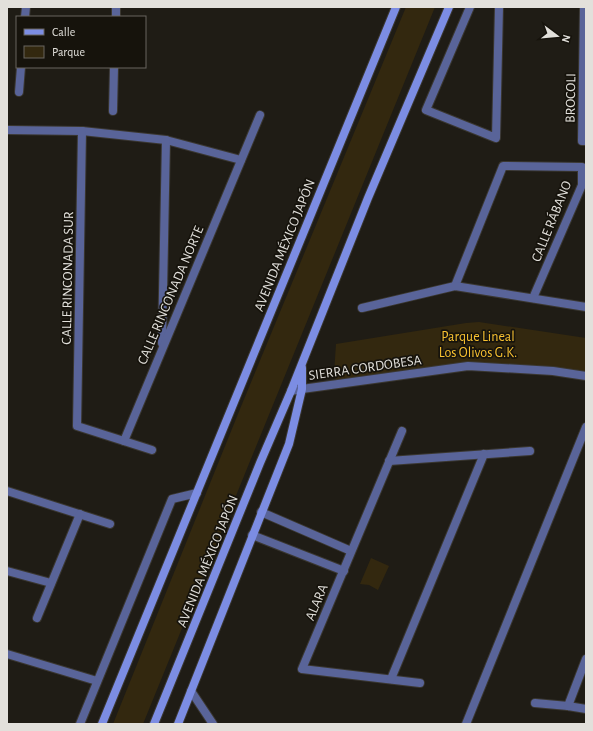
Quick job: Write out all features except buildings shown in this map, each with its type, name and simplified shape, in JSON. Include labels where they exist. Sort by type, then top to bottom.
[{"type":"street","name":"AVENIDA MÉXICO JAPÓN","points":[[102,724],[396,7]]},
{"type":"street","name":"AVENIDA MÉXICO JAPÓN","points":[[154,724],[257,470],[291,391],[368,198],[449,7]]},
{"type":"street","points":[[470,7],[426,110],[496,138],[499,7]]},
{"type":"street","name":"BROCOLI","points":[[584,7],[584,141]]},
{"type":"street","points":[[19,92],[21,68]]},
{"type":"street","points":[[113,111],[114,68]]},
{"type":"street","name":"CALLE RINCONADA NORTE","points":[[124,441],[260,115]]},
{"type":"street","points":[[7,130],[82,131],[166,140],[241,160]]},
{"type":"street","name":"CALLE RINCONADA SUR","points":[[82,131],[77,426],[124,441]]},
{"type":"street","points":[[162,349],[166,140]]},
{"type":"street","name":"CALLE RÁBANO","points":[[455,286],[503,166],[582,167],[582,185],[533,298]]},
{"type":"street","points":[[362,308],[455,286],[586,307]]},
{"type":"street","name":"AVENIDA MÉXICO JAPÓN","points":[[178,724],[289,444],[302,389],[302,363]]},
{"type":"street","name":"SIERRA CORDOBESA","points":[[291,391],[468,366],[553,371],[586,376]]},
{"type":"street","points":[[466,724],[586,427]]},
{"type":"street","name":"ALARA","points":[[402,431],[302,669],[420,683]]},
{"type":"street","points":[[124,441],[152,450]]},
{"type":"street","points":[[389,461],[530,451]]},
{"type":"street","points":[[391,679],[484,454]]},
{"type":"street","points":[[7,491],[110,524]]},
{"type":"street","points":[[80,724],[172,499],[197,494]]},
{"type":"street","points":[[261,512],[351,551]]},
{"type":"street","points":[[37,618],[80,514]]},
{"type":"street","points":[[252,535],[344,571]]},
{"type":"street","points":[[7,571],[51,583]]},
{"type":"street","points":[[7,654],[97,681]]},
{"type":"street","points":[[568,706],[586,660]]},
{"type":"street","points":[[191,691],[213,724]]},
{"type":"street","points":[[535,703],[586,709]]},
{"type":"green space","points":[[406,7],[435,7],[143,724],[113,724],[240,409]]},
{"type":"green space","name":"Parque Lineal Los Olivos G.K.","points":[[479,322],[586,338],[586,372],[503,365],[337,382],[334,374],[336,344]]},
{"type":"green space","points":[[371,558],[389,566],[378,590],[369,585],[360,584]]}]
